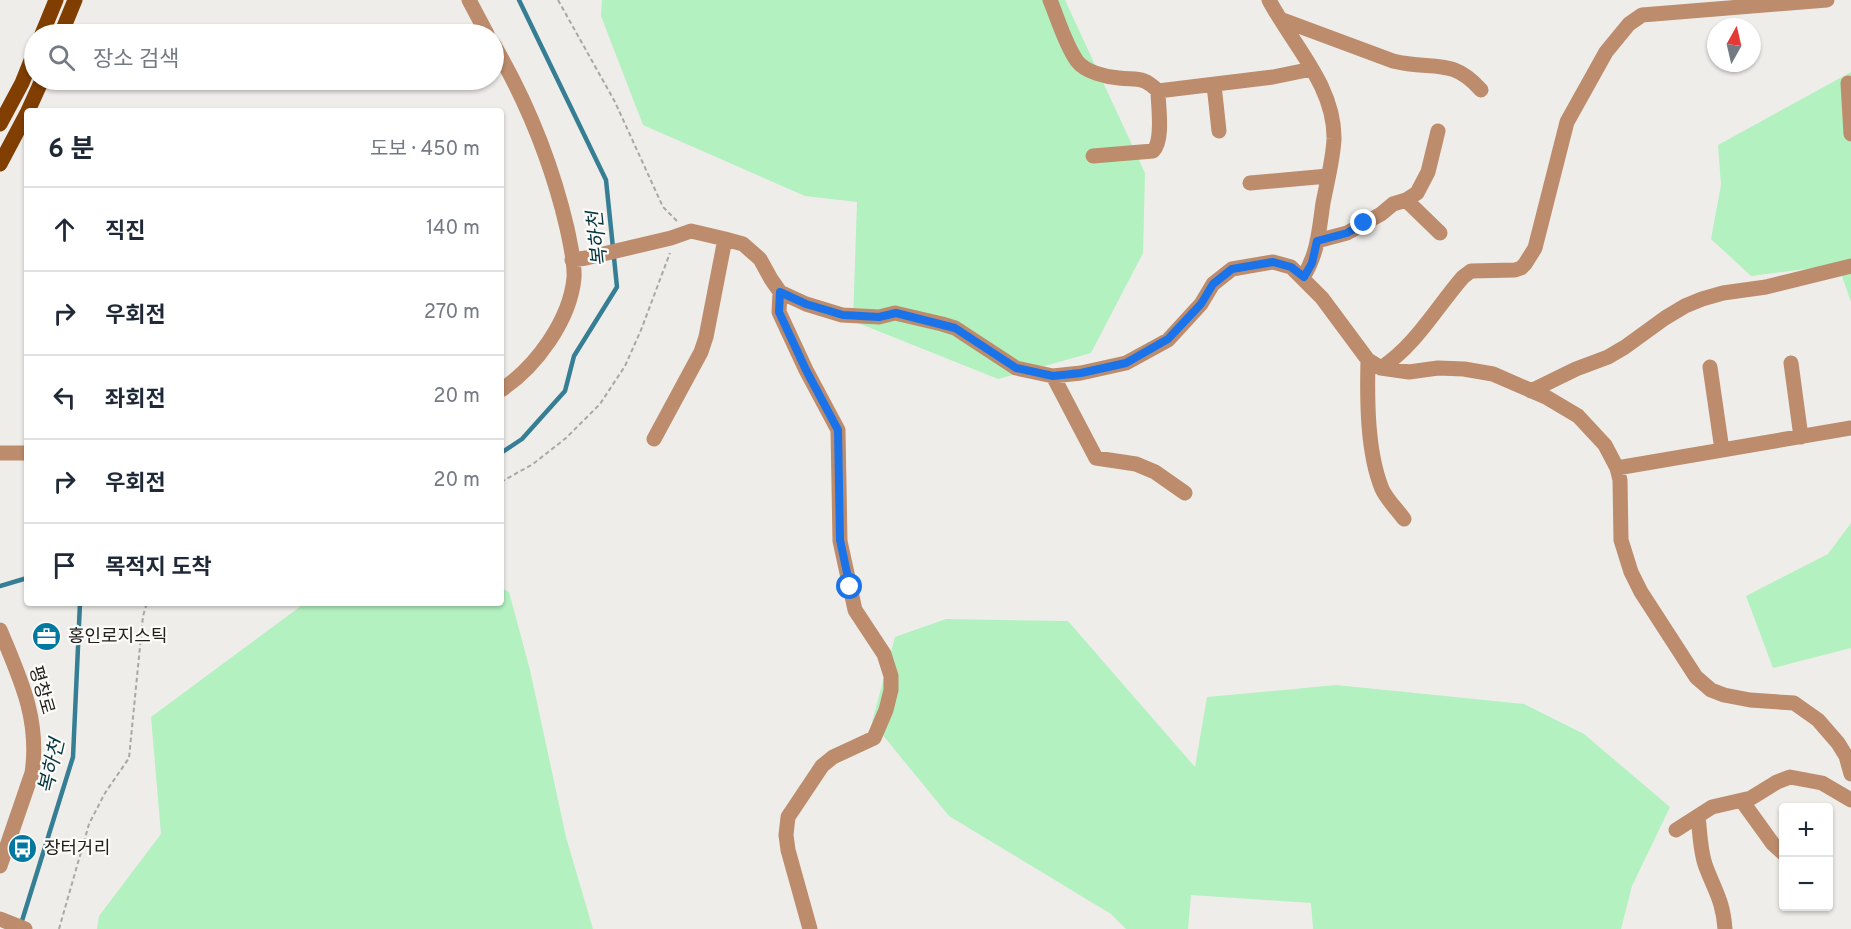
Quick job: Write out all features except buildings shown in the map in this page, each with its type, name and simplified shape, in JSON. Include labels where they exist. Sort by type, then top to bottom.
[{"type":"main road","points":[[46,24],[56,0]]},
{"type":"main road","points":[[65,24],[75,0]]},
{"type":"main road","points":[[0,124],[24,78]]},
{"type":"main road","points":[[30,108],[38,90]]},
{"type":"main road","points":[[0,164],[24,119]]},
{"type":"street","points":[[469,0],[482,24]]},
{"type":"street","points":[[1050,0],[1078,62],[1091,72],[1119,78],[1141,78],[1158,91],[1160,139],[1157,147],[1153,151],[1093,156]]},
{"type":"street","points":[[1269,0],[1312,69],[1327,102],[1332,122],[1334,140],[1317,241],[1312,263],[1304,277]]},
{"type":"street","points":[[1375,364],[1394,359],[1410,345],[1463,277],[1471,271],[1515,270],[1525,264],[1535,249],[1567,122],[1606,52],[1634,19],[1642,15],[1827,0]]},
{"type":"street","points":[[1280,19],[1410,66],[1448,67],[1461,72],[1481,90]]},
{"type":"street","points":[[504,65],[525,106],[553,176],[566,226],[579,259],[566,312],[533,363],[504,387]]},
{"type":"street","points":[[1158,91],[1273,77],[1312,69]]},
{"type":"street","points":[[1848,83],[1851,134]]},
{"type":"street","points":[[1214,85],[1219,131]]},
{"type":"street","points":[[1317,241],[1347,233],[1381,214],[1393,204],[1417,193],[1428,172],[1438,131]]},
{"type":"street","points":[[1250,183],[1328,176]]},
{"type":"street","points":[[1406,200],[1440,233]]},
{"type":"street","points":[[579,259],[691,231],[725,239],[742,244],[760,259],[780,292],[806,304],[843,315],[879,317],[896,313],[955,328],[1016,368],[1053,376],[1081,373],[1126,363],[1168,339],[1201,304],[1213,284],[1232,269],[1273,262],[1291,267],[1304,277],[1322,297],[1375,364],[1409,372],[1438,368],[1464,369],[1493,374],[1546,397],[1578,416],[1605,445],[1617,468],[1620,480],[1621,540],[1631,572],[1641,592],[1696,677],[1711,690],[1724,695],[1750,700],[1794,703],[1818,720],[1838,743],[1846,756],[1851,774]]},
{"type":"street","points":[[654,439],[701,352],[725,239]]},
{"type":"street","points":[[1531,391],[1576,369],[1608,357],[1665,318],[1702,299],[1723,293],[1766,287],[1851,266]]},
{"type":"street","points":[[780,292],[779,312],[838,430],[840,540],[855,610],[884,654],[891,676],[891,690],[886,710],[874,738],[833,757],[822,766],[788,817],[786,835],[788,850],[810,929]]},
{"type":"street","points":[[1791,363],[1801,437]]},
{"type":"street","points":[[1375,364],[1368,415],[1377,474],[1383,491],[1404,519]]},
{"type":"street","points":[[1710,367],[1722,450]]},
{"type":"street","points":[[1053,376],[1096,458],[1136,464],[1155,472],[1185,493]]},
{"type":"street","points":[[1617,468],[1851,428]]},
{"type":"street","points":[[0,453],[24,453]]},
{"type":"street","name":"평창로","points":[[0,866],[32,773],[35,757],[33,725],[25,690],[1,634]]},
{"type":"street","points":[[1676,830],[1712,807],[1751,798],[1790,777],[1822,783],[1851,800]]},
{"type":"street","points":[[1742,801],[1779,849]]},
{"type":"street","points":[[1698,816],[1705,865],[1720,896],[1725,929]]},
{"type":"street","points":[[0,919],[25,929]]},
{"type":"path","points":[[558,0],[615,102],[663,207],[673,218],[691,231]]},
{"type":"path","points":[[504,480],[532,464],[566,438],[600,404],[624,366],[641,330],[670,254],[666,239]]},
{"type":"path","points":[[59,929],[89,824],[105,793],[129,758],[147,606]]},
{"type":"green space","points":[[602,0],[1065,0],[1145,173],[1143,253],[1091,353],[998,379],[853,321],[857,202],[805,196],[643,125],[601,16]]},
{"type":"green space","points":[[1851,72],[1851,302],[1838,265],[1751,276],[1711,239],[1721,185],[1718,145]]},
{"type":"green space","points":[[1851,523],[1851,648],[1773,668],[1746,596],[1828,554]]},
{"type":"green space","points":[[504,590],[509,592],[530,670],[566,837],[593,929],[97,929],[99,916],[161,834],[151,717],[301,606],[504,606]]},
{"type":"green space","points":[[946,619],[1068,621],[1195,767],[1207,697],[1336,685],[1524,704],[1584,734],[1670,807],[1632,886],[1621,929],[1313,929],[1311,903],[1191,895],[1188,929],[1126,929],[1111,914],[949,816],[872,722],[895,637]]},
{"type":"waterway","name":"복하천","points":[[504,451],[522,439],[565,391],[574,356],[617,287],[606,180],[519,0]]},
{"type":"waterway","points":[[0,586],[24,579]]},
{"type":"waterway","name":"복하천","points":[[21,924],[73,757],[80,606]]},
{"type":"place","name":"홍인로지스틱","points":[[47,636]]},
{"type":"place","name":"장터거리","points":[[23,848]]},
{"type":"route","points":[[850,587],[840,540],[838,430],[779,312],[780,292],[806,304],[843,315],[879,317],[896,313],[955,328],[1016,368],[1053,376],[1081,373],[1126,363],[1168,339],[1184,325],[1213,284],[1232,269],[1273,262],[1291,267],[1304,277],[1312,263],[1317,241],[1347,233],[1364,223]]}]
